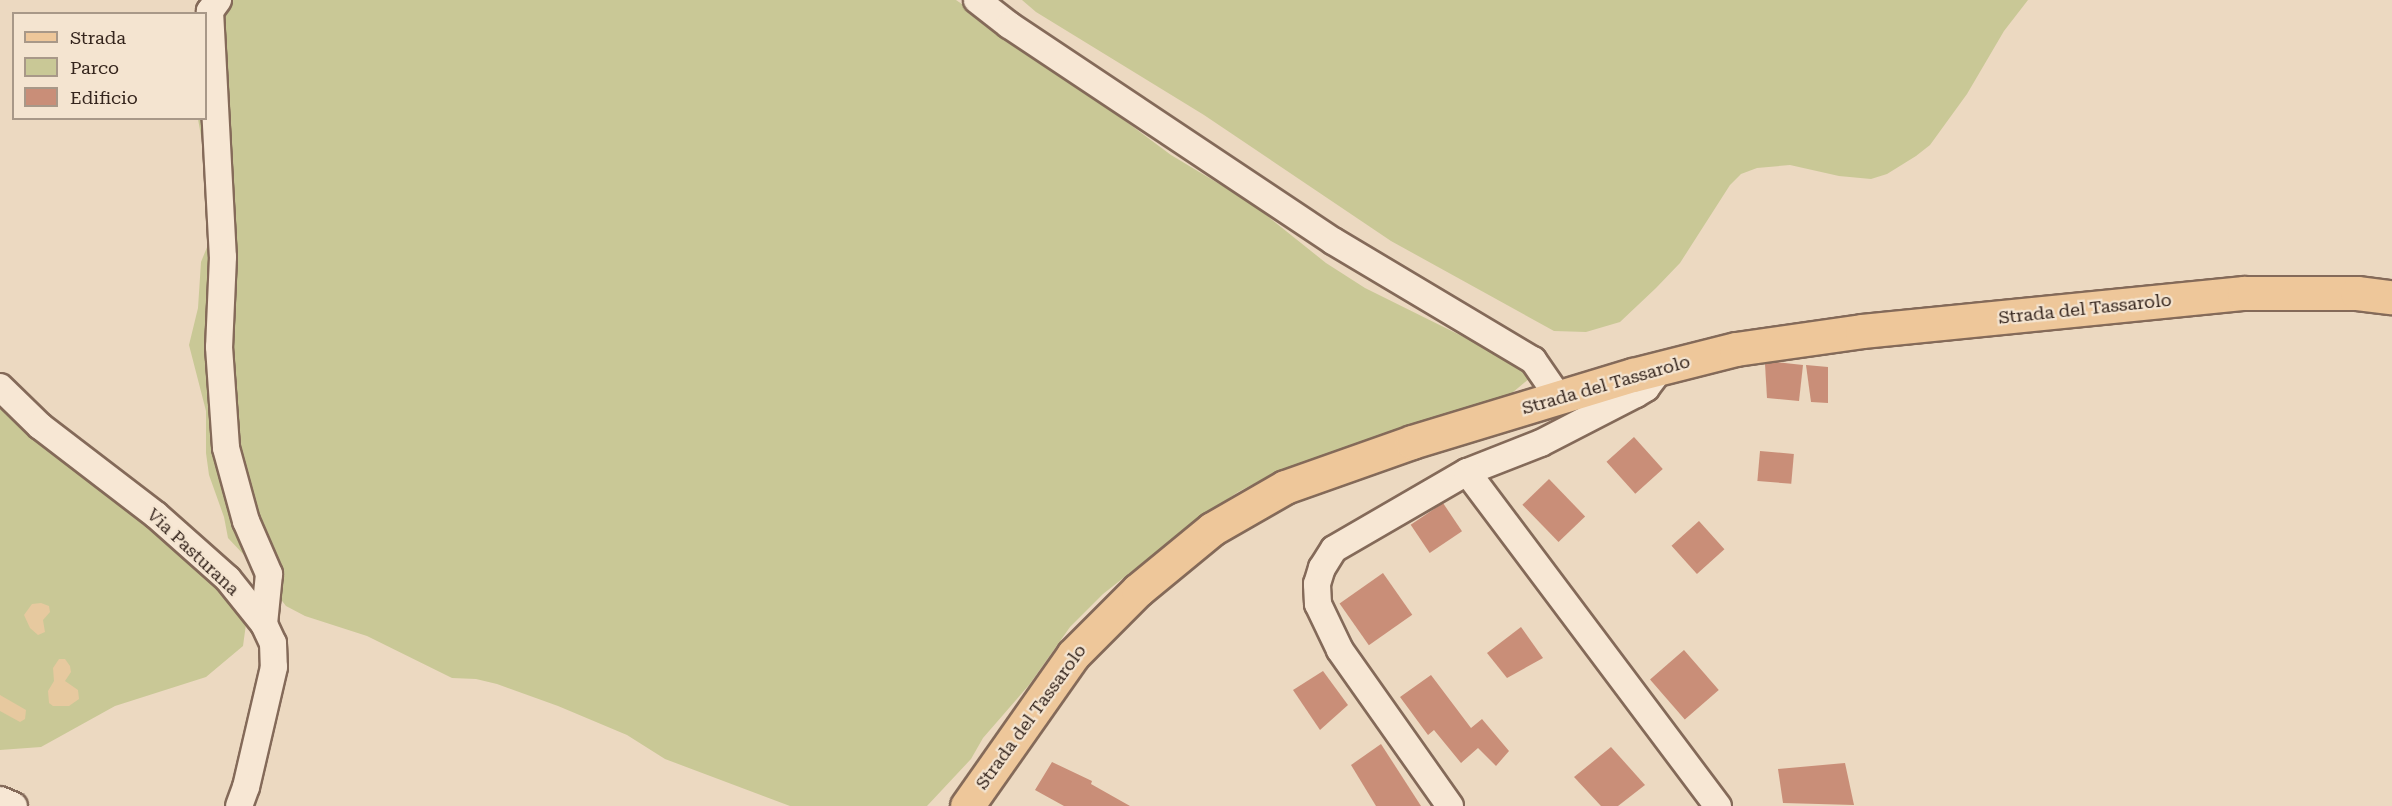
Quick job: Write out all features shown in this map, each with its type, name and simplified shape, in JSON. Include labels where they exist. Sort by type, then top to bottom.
[{"type":"main road","name":"Strada del Tassarolo","points":[[967,806],[1073,655],[1138,590],[1212,529],[1285,487],[1412,442],[1662,367],[1736,349],[2025,314],[2244,293],[2357,293],[2392,297]]},
{"type":"street","points":[[218,0],[210,11],[223,234],[219,347],[226,448],[246,520],[269,574],[264,624]]},
{"type":"street","points":[[977,0],[1009,25],[1333,241],[1533,360],[1559,398]]},
{"type":"street","points":[[1450,806],[1340,650],[1318,604],[1317,584],[1322,568],[1335,549],[1467,472],[1541,443],[1636,394],[1646,388],[1662,367]]},
{"type":"street","name":"Via Pasturana","points":[[0,387],[40,426],[156,515],[228,579],[264,624],[273,643],[274,667],[246,787],[239,806]]},
{"type":"street","points":[[1467,472],[1718,806]]},
{"type":"street","points":[[0,800],[14,806]]},
{"type":"green space","points":[[211,0],[956,0],[1050,65],[1171,155],[1251,203],[1326,263],[1365,288],[1492,351],[1512,363],[1530,378],[1512,393],[1492,404],[1320,461],[1277,472],[1238,492],[1198,519],[1103,594],[1070,627],[1029,685],[983,738],[971,759],[927,806],[790,806],[665,759],[627,735],[558,706],[497,684],[476,679],[452,678],[367,636],[305,616],[286,606],[259,571],[228,538],[224,517],[209,475],[206,453],[206,411],[189,345],[198,308],[201,262],[218,220],[220,177],[201,136],[198,120],[207,120]]},
{"type":"green space","points":[[1022,0],[2028,0],[2004,31],[1967,94],[1930,145],[1916,156],[1887,174],[1871,179],[1839,176],[1790,165],[1757,168],[1741,174],[1730,185],[1680,263],[1656,288],[1620,322],[1586,332],[1554,331],[1391,241],[1204,115],[1036,12]]},
{"type":"green space","points":[[0,399],[189,555],[241,609],[246,624],[243,646],[206,677],[115,706],[41,747],[0,750]]},
{"type":"sand","points":[[41,603],[49,606],[50,612],[43,620],[45,632],[38,635],[30,628],[24,615],[32,604]]},
{"type":"sand","points":[[59,659],[65,659],[70,666],[71,672],[65,681],[78,690],[79,699],[69,706],[53,706],[49,703],[48,691],[54,681],[53,668]]},
{"type":"sand","points":[[0,695],[26,710],[25,719],[20,722],[0,711]]},
{"type":"building","points":[[1775,362],[1803,365],[1799,401],[1767,398],[1765,364]]},
{"type":"building","points":[[1806,365],[1828,367],[1828,403],[1811,402]]},
{"type":"building","points":[[1634,437],[1663,469],[1635,494],[1607,462]]},
{"type":"building","points":[[1760,451],[1794,454],[1791,484],[1757,481]]},
{"type":"building","points":[[1549,479],[1585,516],[1559,542],[1522,505]]},
{"type":"building","points":[[1443,503],[1462,531],[1430,553],[1411,525]]},
{"type":"building","points":[[1699,521],[1724,549],[1697,574],[1672,546]]},
{"type":"building","points":[[1383,573],[1412,615],[1369,645],[1340,603]]},
{"type":"building","points":[[1521,627],[1543,658],[1507,678],[1487,653]]},
{"type":"building","points":[[1684,650],[1719,690],[1685,720],[1650,680]]},
{"type":"building","points":[[1323,671],[1348,705],[1320,730],[1293,690]]},
{"type":"building","points":[[1431,675],[1471,728],[1482,719],[1509,751],[1496,766],[1478,748],[1461,763],[1434,730],[1428,735],[1400,697]]},
{"type":"building","points":[[1381,744],[1421,806],[1376,806],[1351,765]]},
{"type":"building","points":[[1611,747],[1645,785],[1618,806],[1601,806],[1574,777]]},
{"type":"building","points":[[1052,762],[1092,781],[1091,784],[1130,806],[1064,806],[1035,790]]},
{"type":"building","points":[[1845,763],[1854,805],[1783,803],[1778,769]]}]
